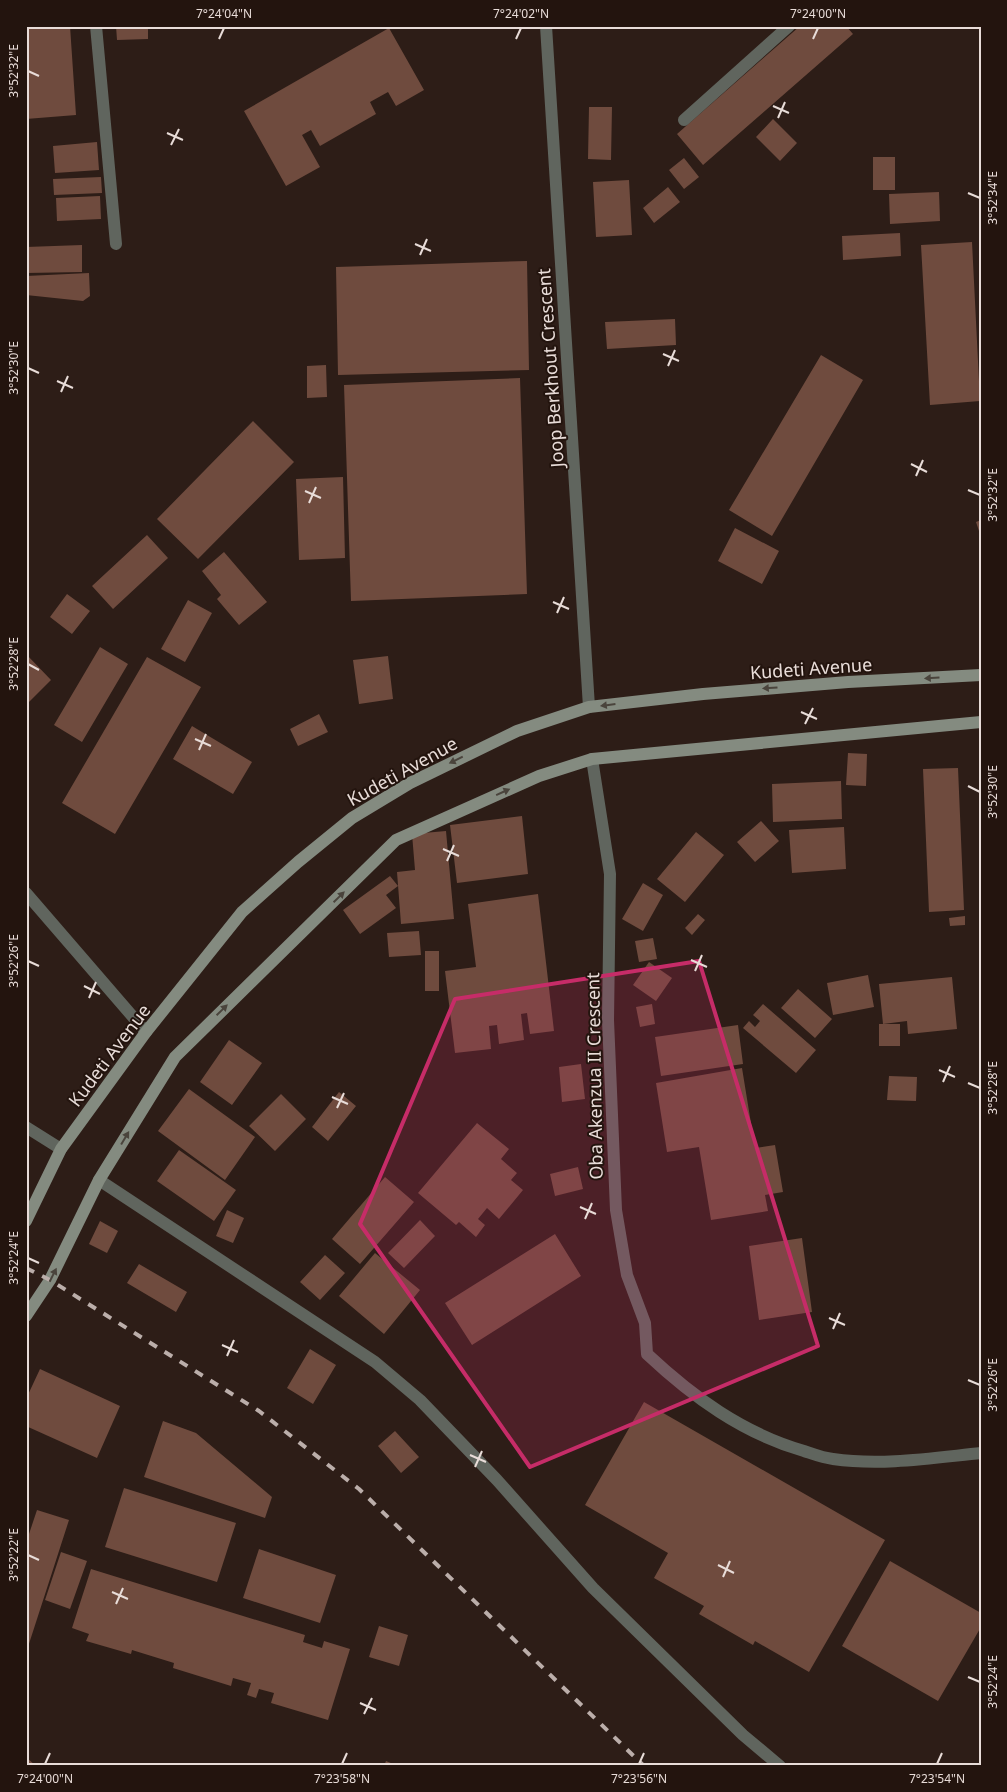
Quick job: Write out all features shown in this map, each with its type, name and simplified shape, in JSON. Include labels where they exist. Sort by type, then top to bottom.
[{"type":"main road","name":"Kudeti Avenue","points":[[26,1221],[61,1149],[146,1032],[242,912],[298,862],[352,818],[410,783],[517,731],[589,707],[703,694],[848,682],[981,675]]},
{"type":"main road","points":[[26,1316],[50,1280],[100,1180],[175,1057],[396,840],[539,776],[592,759],[981,722]]},
{"type":"street","points":[[96,26],[116,244]]},
{"type":"street","name":"Joop Berkhout Crescent","points":[[546,26],[589,707]]},
{"type":"street","points":[[684,120],[789,26]]},
{"type":"street","name":"Oba Akenzua II Crescent","points":[[592,759],[610,874],[608,1020],[616,1210],[628,1275],[645,1323],[647,1354],[676,1381],[720,1414],[777,1443],[832,1459],[866,1461],[914,1460],[981,1453]]},
{"type":"street","points":[[26,893],[146,1032]]},
{"type":"street","points":[[26,1127],[61,1149]]},
{"type":"street","points":[[100,1180],[375,1362],[420,1400],[497,1480],[593,1588],[743,1735],[780,1766]]},
{"type":"highlighted area","points":[[699,961],[818,1346],[530,1467],[360,1224],[455,999]]},
{"type":"building","points":[[26,26],[70,26],[76,115],[26,119]]},
{"type":"building","points":[[116,26],[148,26],[148,39],[117,40]]},
{"type":"building","points":[[800,26],[846,26],[853,34],[703,165],[677,134]]},
{"type":"building","points":[[389,28],[424,90],[396,106],[388,92],[370,102],[376,114],[320,146],[311,130],[302,135],[320,167],[286,186],[244,111]]},
{"type":"building","points":[[589,107],[612,107],[611,160],[588,159]]},
{"type":"building","points":[[773,119],[797,143],[780,161],[756,137]]},
{"type":"building","points":[[97,142],[99,170],[55,173],[53,146]]},
{"type":"building","points":[[873,157],[895,157],[895,190],[873,190]]},
{"type":"building","points":[[684,158],[699,177],[684,189],[669,170]]},
{"type":"building","points":[[101,177],[102,193],[54,195],[53,179]]},
{"type":"building","points":[[629,180],[632,235],[596,237],[593,182]]},
{"type":"building","points":[[668,187],[680,202],[654,223],[643,208]]},
{"type":"building","points":[[939,192],[940,221],[890,224],[889,194]]},
{"type":"building","points":[[100,196],[101,219],[57,221],[56,198]]},
{"type":"building","points":[[900,233],[901,256],[843,260],[842,236]]},
{"type":"building","points":[[972,242],[980,401],[930,405],[921,245]]},
{"type":"building","points":[[82,245],[82,272],[26,273],[26,247]]},
{"type":"building","points":[[527,261],[529,370],[338,375],[336,267]]},
{"type":"building","points":[[89,273],[90,296],[83,301],[26,295],[26,276]]},
{"type":"building","points":[[675,319],[676,345],[607,349],[605,322]]},
{"type":"building","points":[[821,355],[863,380],[772,536],[729,510]]},
{"type":"building","points":[[326,365],[327,397],[307,398],[307,366]]},
{"type":"building","points":[[520,378],[527,594],[351,601],[344,385]]},
{"type":"building","points":[[253,421],[294,462],[198,559],[157,519]]},
{"type":"building","points":[[343,477],[345,558],[299,560],[296,479]]},
{"type":"building","points":[[981,520],[981,534],[980,534],[976,522]]},
{"type":"building","points":[[735,528],[779,551],[762,584],[718,561]]},
{"type":"building","points":[[147,535],[168,558],[113,609],[92,586]]},
{"type":"building","points":[[224,552],[267,602],[239,625],[217,599],[221,595],[202,571]]},
{"type":"building","points":[[67,594],[90,611],[72,634],[50,617]]},
{"type":"building","points":[[188,600],[212,613],[185,662],[161,649]]},
{"type":"building","points":[[100,647],[128,664],[82,742],[54,725]]},
{"type":"building","points":[[26,654],[51,680],[26,705]]},
{"type":"building","points":[[388,656],[393,699],[359,704],[353,660]]},
{"type":"building","points":[[147,657],[201,687],[115,834],[62,803]]},
{"type":"building","points":[[319,714],[328,732],[298,746],[290,729]]},
{"type":"building","points":[[192,726],[252,762],[233,794],[173,759]]},
{"type":"building","points":[[848,753],[867,754],[866,786],[846,785]]},
{"type":"building","points":[[958,768],[964,910],[929,912],[923,769]]},
{"type":"building","points":[[841,781],[842,819],[773,822],[772,784]]},
{"type":"building","points":[[522,816],[528,874],[457,883],[450,825]]},
{"type":"building","points":[[761,821],[779,841],[755,862],[737,842]]},
{"type":"building","points":[[844,827],[846,869],[792,873],[789,830]]},
{"type":"building","points":[[446,831],[454,919],[401,924],[397,872],[415,870],[412,834]]},
{"type":"building","points":[[696,832],[724,855],[685,902],[657,879]]},
{"type":"building","points":[[390,876],[398,886],[386,895],[396,908],[360,934],[343,910]]},
{"type":"building","points":[[643,883],[663,895],[643,931],[622,919]]},
{"type":"building","points":[[538,894],[554,1031],[530,1034],[527,1013],[521,1014],[524,1040],[499,1044],[497,1025],[489,1026],[491,1049],[455,1053],[445,971],[476,967],[468,904]]},
{"type":"building","points":[[698,914],[705,920],[692,935],[685,928]]},
{"type":"building","points":[[965,916],[965,925],[950,926],[949,918]]},
{"type":"building","points":[[419,931],[421,955],[389,957],[387,933]]},
{"type":"building","points":[[653,938],[657,959],[639,962],[635,941]]},
{"type":"building","points":[[425,951],[439,951],[439,991],[425,991]]},
{"type":"building","points":[[649,962],[672,978],[656,1001],[633,985]]},
{"type":"building","points":[[868,975],[874,1007],[833,1015],[827,983]]},
{"type":"building","points":[[952,977],[957,1029],[908,1034],[907,1021],[883,1024],[879,984]]},
{"type":"building","points":[[798,989],[832,1019],[815,1038],[781,1008]]},
{"type":"building","points":[[652,1004],[655,1024],[640,1027],[636,1007]]},
{"type":"building","points":[[763,1004],[816,1050],[796,1073],[743,1028],[749,1021],[755,1027],[760,1021],[753,1015]]},
{"type":"building","points":[[879,1024],[900,1024],[900,1046],[879,1046]]},
{"type":"building","points":[[738,1025],[743,1064],[661,1076],[655,1037]]},
{"type":"building","points":[[229,1040],[262,1063],[232,1105],[200,1082]]},
{"type":"building","points":[[581,1064],[585,1099],[562,1102],[559,1067]]},
{"type":"building","points":[[742,1068],[755,1148],[775,1145],[783,1192],[765,1195],[768,1211],[711,1220],[699,1147],[667,1152],[656,1083]]},
{"type":"building","points":[[889,1076],[917,1077],[916,1101],[887,1100]]},
{"type":"building","points":[[189,1089],[255,1137],[225,1180],[158,1131]]},
{"type":"building","points":[[339,1092],[356,1106],[328,1141],[312,1127]]},
{"type":"building","points":[[281,1094],[306,1119],[275,1151],[249,1126]]},
{"type":"building","points":[[477,1123],[509,1149],[501,1159],[517,1173],[511,1180],[523,1190],[499,1219],[487,1208],[478,1219],[485,1225],[476,1237],[459,1222],[456,1225],[418,1193]]},
{"type":"building","points":[[179,1150],[236,1190],[214,1221],[157,1181]]},
{"type":"building","points":[[578,1167],[583,1189],[555,1196],[550,1174]]},
{"type":"building","points":[[385,1177],[414,1202],[360,1264],[332,1239]]},
{"type":"building","points":[[227,1210],[244,1218],[233,1243],[216,1236]]},
{"type":"building","points":[[420,1220],[435,1236],[404,1268],[388,1253]]},
{"type":"building","points":[[100,1221],[118,1231],[107,1253],[89,1244]]},
{"type":"building","points":[[555,1234],[581,1276],[472,1345],[445,1303]]},
{"type":"building","points":[[802,1238],[812,1312],[759,1320],[749,1246]]},
{"type":"building","points":[[375,1253],[420,1290],[384,1334],[339,1296]]},
{"type":"building","points":[[325,1255],[345,1273],[320,1300],[300,1282]]},
{"type":"building","points":[[139,1264],[187,1292],[176,1312],[127,1283]]},
{"type":"building","points":[[310,1349],[336,1365],[313,1404],[287,1388]]},
{"type":"building","points":[[40,1369],[120,1406],[97,1458],[26,1426],[26,1399]]},
{"type":"building","points":[[644,1402],[885,1540],[809,1672],[755,1641],[753,1645],[699,1614],[704,1606],[654,1578],[668,1553],[585,1505]]},
{"type":"building","points":[[163,1421],[196,1433],[272,1497],[265,1518],[144,1477]]},
{"type":"building","points":[[395,1431],[419,1457],[401,1473],[378,1446]]},
{"type":"building","points":[[124,1488],[236,1523],[217,1582],[105,1547]]},
{"type":"building","points":[[37,1510],[69,1520],[27,1650],[26,1543]]},
{"type":"building","points":[[259,1549],[336,1575],[320,1623],[243,1598]]},
{"type":"building","points":[[61,1552],[87,1561],[70,1609],[45,1600]]},
{"type":"building","points":[[890,1561],[981,1613],[981,1627],[938,1701],[842,1646]]},
{"type":"building","points":[[91,1569],[305,1635],[303,1642],[322,1648],[324,1641],[350,1649],[328,1720],[271,1703],[274,1693],[259,1689],[256,1698],[247,1695],[251,1683],[233,1678],[231,1686],[173,1668],[174,1663],[132,1650],[131,1654],[86,1641],[89,1634],[72,1628]]},
{"type":"building","points":[[379,1626],[408,1635],[399,1666],[369,1657]]},
{"type":"building","points":[[26,1757],[36,1766],[26,1766]]},
{"type":"building","points":[[386,1761],[398,1766],[384,1766]]},
{"type":"railway","points":[[26,1268],[50,1280],[259,1411],[359,1489],[644,1766]]}]
